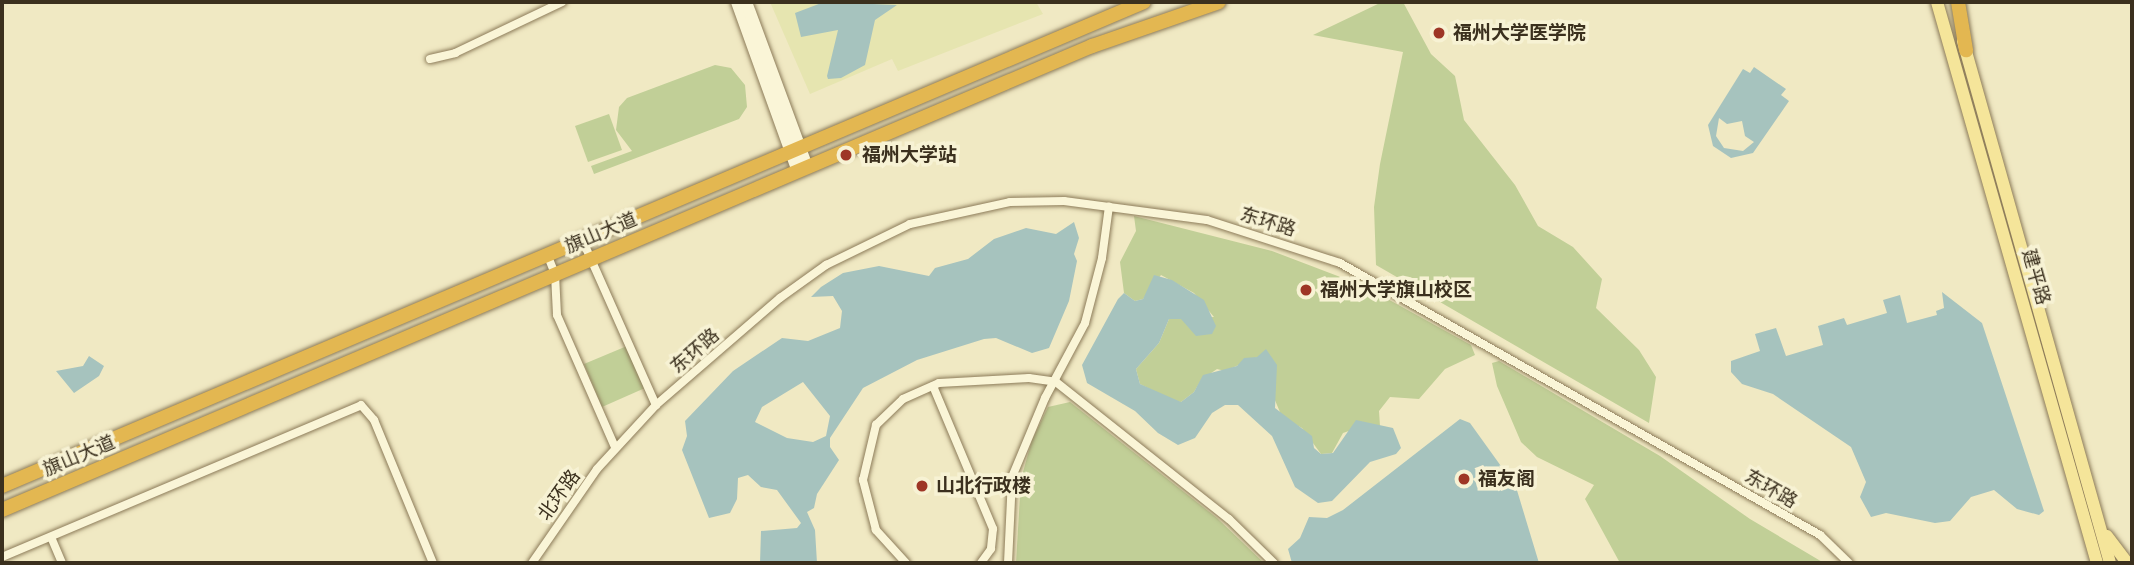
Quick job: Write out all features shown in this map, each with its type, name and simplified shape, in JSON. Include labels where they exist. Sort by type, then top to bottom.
[{"type":"highway","name":"旗山大道","points":[[2,486],[1144,2]]},
{"type":"highway","name":"旗山大道","points":[[2,510],[1126,32],[1219,2]]},
{"type":"highway","points":[[1958,2],[1966,50]]},
{"type":"main road","name":"建平路","points":[[1937,2],[2100,561]]},
{"type":"main road","name":"建平路","points":[[1952,2],[2105,532],[2100,561]]},
{"type":"main road","points":[[2105,532],[2127,563]]},
{"type":"street","points":[[430,59],[455,53],[562,2]]},
{"type":"street","points":[[737,2],[803,169]]},
{"type":"street","points":[[746,2],[795,149]]},
{"type":"street","name":"东环路","points":[[615,447],[656,405],[780,298],[872,239],[910,224],[1010,202],[1109,206],[1207,220],[1340,263],[1820,535],[1849,563]]},
{"type":"street","points":[[1009,563],[1012,477],[1085,323],[1102,258],[1109,206]]},
{"type":"street","points":[[582,239],[656,405]]},
{"type":"street","points":[[547,254],[555,274],[557,315],[615,447]]},
{"type":"street","points":[[906,563],[876,530],[863,480],[876,425],[903,399],[933,386],[1028,379],[1056,382],[1229,519],[1274,563]]},
{"type":"street","points":[[933,386],[993,529],[991,549],[981,563]]},
{"type":"street","points":[[2,557],[361,405],[374,420],[433,563]]},
{"type":"street","name":"北环路","points":[[532,563],[615,447]]},
{"type":"street","points":[[51,537],[62,563]]},
{"type":"green space","points":[[770,2],[1036,2],[1043,14],[898,71],[892,59],[810,94]]},
{"type":"green space","points":[[1382,2],[1403,2],[1431,54],[1455,76],[1464,120],[1515,185],[1538,226],[1573,247],[1602,279],[1596,308],[1639,350],[1656,377],[1649,423],[1376,265],[1374,207],[1403,52],[1313,35]]},
{"type":"green space","points":[[715,65],[731,68],[745,85],[747,107],[739,119],[594,174],[591,166],[632,151],[616,130],[619,107],[627,98]]},
{"type":"green space","points":[[609,114],[622,150],[588,162],[575,126]]},
{"type":"green space","points":[[1134,216],[1272,251],[1364,286],[1471,345],[1475,355],[1445,369],[1419,399],[1390,397],[1379,411],[1380,426],[1369,424],[1343,433],[1332,453],[1321,454],[1302,428],[1282,417],[1257,357],[1225,371],[1217,369],[1201,380],[1194,392],[1181,402],[1173,401],[1140,384],[1136,369],[1159,343],[1169,319],[1214,317],[1194,293],[1161,275],[1143,299],[1135,301],[1124,293],[1120,262],[1136,231]]},
{"type":"green space","points":[[627,346],[645,388],[602,407],[584,364]]},
{"type":"green space","points":[[1499,361],[1660,456],[1750,519],[1824,563],[1620,563],[1585,499],[1594,485],[1537,457],[1521,442],[1497,386],[1492,363]]},
{"type":"green space","points":[[1070,402],[1217,518],[1264,563],[1016,563],[1021,479],[1032,440],[1048,407]]},
{"type":"water","points":[[824,2],[897,5],[875,20],[865,65],[841,78],[828,79],[827,76],[838,30],[801,37],[795,13]]},
{"type":"water","points":[[1754,67],[1786,89],[1781,95],[1789,101],[1753,153],[1731,158],[1713,146],[1708,125],[1743,69],[1750,73]],"holes":[[[1719,118],[1727,124],[1742,121],[1745,136],[1754,142],[1743,151],[1724,148],[1716,136]]]},
{"type":"water","points":[[1074,222],[1079,238],[1074,254],[1077,261],[1069,301],[1049,348],[1032,353],[996,338],[984,339],[917,360],[863,388],[830,438],[830,447],[839,460],[817,494],[814,508],[807,512],[815,530],[817,563],[760,563],[761,531],[797,528],[801,523],[777,490],[761,487],[748,475],[738,478],[737,499],[730,513],[709,518],[682,450],[687,436],[685,421],[733,371],[782,338],[808,341],[840,328],[842,311],[833,296],[811,297],[821,287],[843,273],[879,266],[929,276],[935,268],[968,259],[994,239],[1026,228],[1056,234]],"holes":[[[803,382],[830,416],[826,436],[813,442],[787,438],[755,422],[762,407]]]},
{"type":"water","points":[[1154,275],[1172,280],[1204,300],[1216,326],[1212,334],[1196,336],[1181,319],[1169,319],[1159,343],[1136,369],[1140,384],[1181,402],[1194,392],[1203,375],[1237,366],[1244,358],[1257,357],[1266,349],[1277,365],[1275,408],[1312,436],[1314,448],[1321,454],[1333,453],[1356,420],[1393,428],[1401,448],[1396,454],[1370,462],[1332,501],[1318,503],[1295,487],[1272,436],[1238,405],[1225,405],[1212,413],[1195,438],[1178,445],[1158,433],[1135,411],[1087,383],[1082,365],[1118,299],[1124,293],[1135,301],[1143,299]]},
{"type":"water","points":[[1942,292],[1982,323],[2044,511],[2039,515],[2017,509],[1994,490],[1971,497],[1950,521],[1935,523],[1886,513],[1871,517],[1860,497],[1866,482],[1851,447],[1773,394],[1742,384],[1731,372],[1731,361],[1760,351],[1755,334],[1776,328],[1786,356],[1823,345],[1818,326],[1844,318],[1847,325],[1887,313],[1883,300],[1900,295],[1907,323],[1937,315],[1936,311],[1944,308]]},
{"type":"water","points":[[89,356],[104,366],[99,376],[74,393],[56,371],[83,366]]},
{"type":"water","points":[[1460,419],[1470,423],[1516,487],[1539,563],[1292,563],[1288,549],[1300,538],[1309,517],[1327,518],[1343,510]]},
{"type":"place","name":"福州大学医学院","points":[[1439,33]]},
{"type":"place","name":"福州大学站","points":[[846,155]]},
{"type":"place","name":"福州大学旗山校区","points":[[1306,290]]},
{"type":"place","name":"福友阁","points":[[1464,479]]},
{"type":"place","name":"山北行政楼","points":[[922,486]]}]
